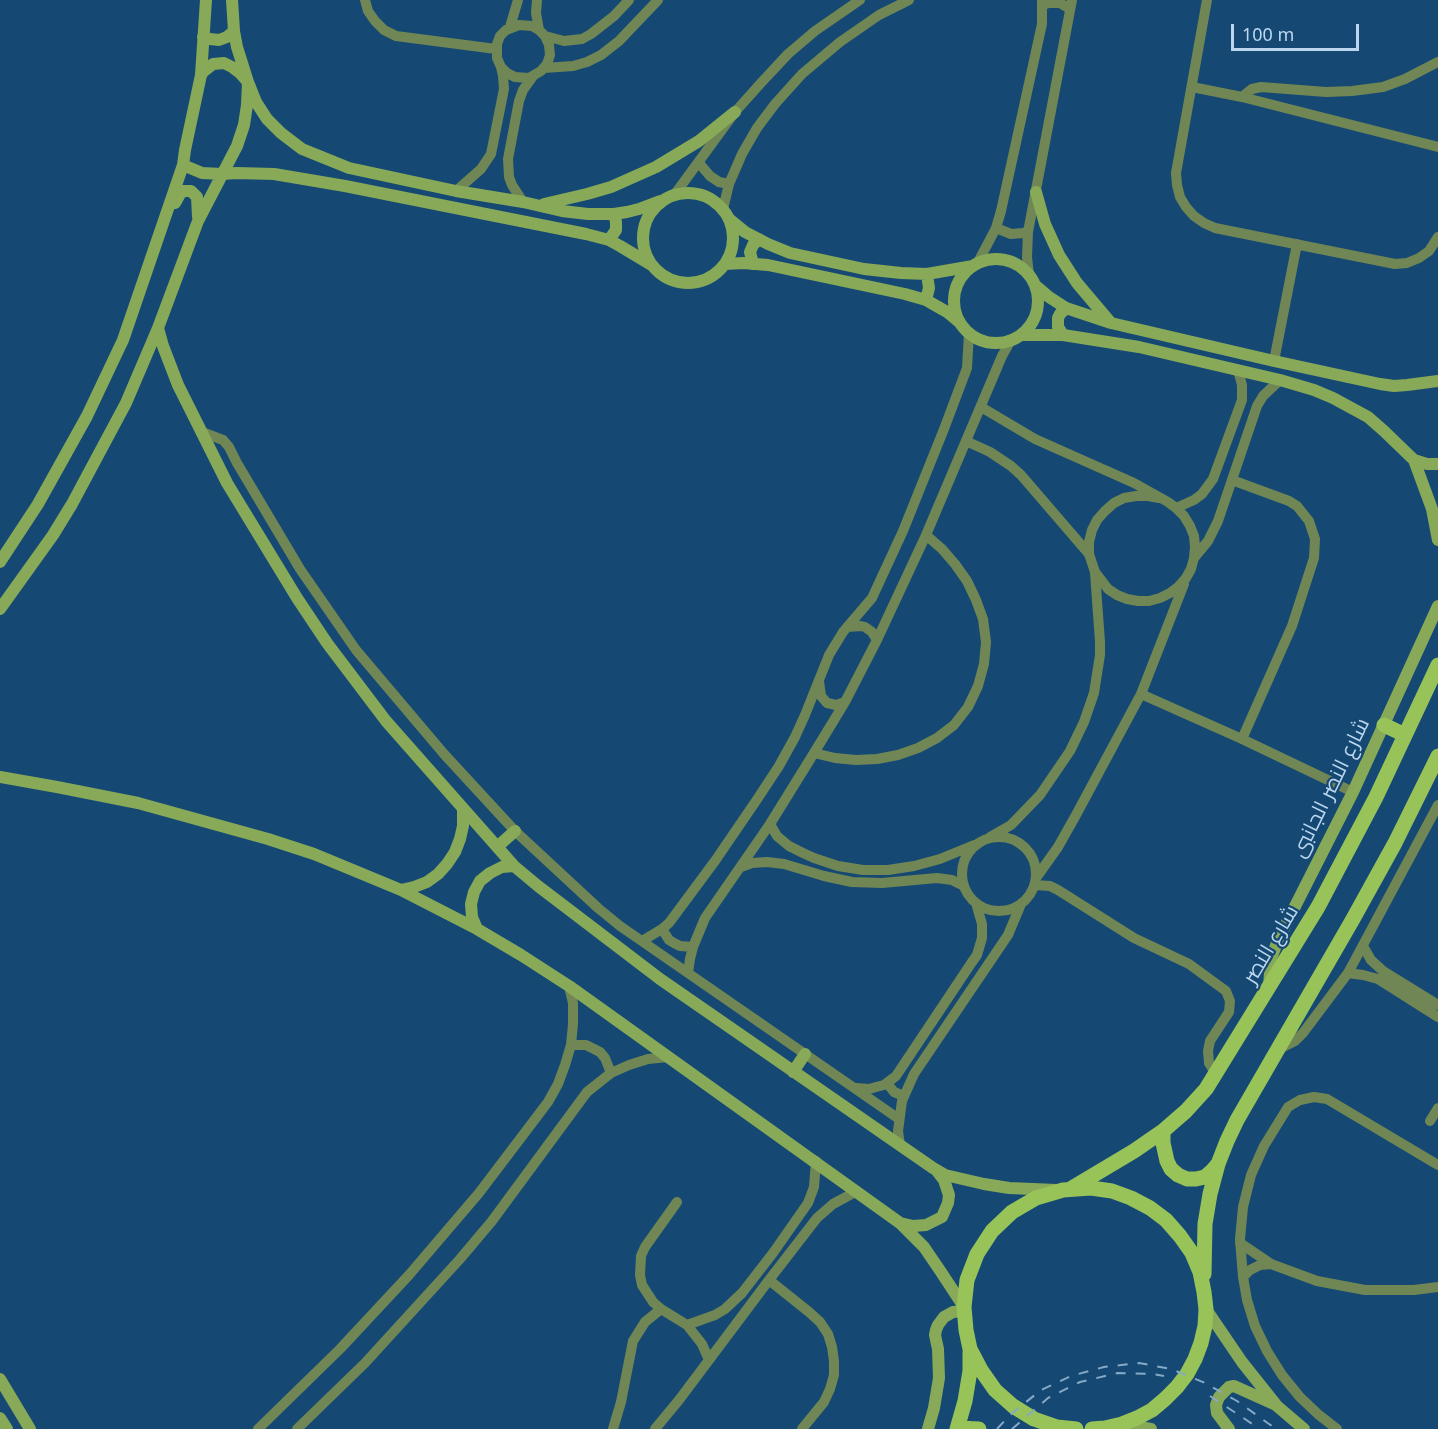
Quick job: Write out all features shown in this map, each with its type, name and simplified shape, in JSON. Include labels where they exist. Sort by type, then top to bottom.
[{"type":"main road","name":"شارع النصر","points":[[1067,1190],[1134,1151],[1163,1131],[1186,1112],[1206,1089],[1318,907],[1376,797],[1438,665]]},
{"type":"main road","points":[[1384,725],[1405,735]]},
{"type":"main road","points":[[1204,1292],[1205,1224],[1218,1164],[1227,1142],[1237,1120],[1395,843],[1438,756]]},
{"type":"main road","points":[[1163,1131],[1167,1161],[1178,1175],[1187,1179],[1205,1177],[1218,1164]]},
{"type":"main road","points":[[979,1429],[957,1429],[970,1371],[970,1348],[964,1309],[967,1280],[977,1254],[992,1231],[1012,1212],[1036,1198],[1067,1190],[1091,1188],[1112,1191],[1131,1198],[1166,1220],[1192,1253],[1200,1272],[1206,1309],[1201,1343],[1187,1374],[1177,1387],[1166,1399],[1145,1414],[1122,1424],[1100,1429]]},
{"type":"main road","points":[[970,1348],[981,1371],[995,1390],[1013,1406],[1034,1419],[1076,1429]]},
{"type":"street","points":[[0,562],[38,504],[87,416],[123,340],[183,165],[201,75],[206,0]]},
{"type":"street","points":[[232,0],[234,32],[240,61],[256,102],[267,119],[302,149],[349,168],[456,191],[588,214],[614,214],[639,209],[675,194],[688,192],[701,194],[713,200],[745,232],[790,253],[812,259],[883,271],[927,274],[976,265]]},
{"type":"street","points":[[365,0],[368,11],[375,21],[384,30],[396,36],[496,49]]},
{"type":"street","points":[[456,191],[481,169],[490,154],[504,89],[496,49],[500,36],[510,27],[523,24],[564,41],[582,39],[614,16],[629,0]]},
{"type":"street","points":[[544,68],[573,66],[601,55],[619,41],[658,0]]},
{"type":"street","points":[[675,194],[735,112],[788,54],[815,31],[860,0]]},
{"type":"street","points":[[183,165],[202,172],[274,174],[345,186],[586,234],[609,240],[629,250],[666,278],[687,283],[702,281],[715,274],[725,264],[730,253],[733,242],[732,230],[726,214],[729,184],[757,128],[802,74],[850,35],[879,15],[909,0]]},
{"type":"street","points":[[1207,0],[1176,173],[1180,196],[1194,216],[1215,228],[1395,264],[1407,263],[1419,258],[1429,251],[1438,237]]},
{"type":"street","points":[[510,27],[518,1],[526,8],[530,8],[536,2]]},
{"type":"street","points":[[523,202],[509,177],[508,159],[523,90],[533,76],[544,68],[550,55],[549,45],[537,21],[536,2]]},
{"type":"street","points":[[688,973],[700,927],[711,908],[770,824],[845,702],[926,535],[1002,356],[1016,337],[1029,327],[1035,317],[1038,296],[1027,256],[1028,232],[1071,4],[1043,2],[1042,24],[1001,211],[996,228],[976,265]]},
{"type":"street","points":[[203,37],[219,40],[234,32]]},
{"type":"street","points":[[1242,98],[1256,87],[1326,92],[1383,87],[1405,79],[1438,62]]},
{"type":"street","points":[[0,609],[72,504],[126,403],[158,328],[198,221],[237,146],[244,125],[248,82],[240,73],[224,63],[208,67],[201,75]]},
{"type":"street","points":[[501,67],[515,77],[533,76]]},
{"type":"street","points":[[1191,87],[1438,147]]},
{"type":"street","points":[[538,205],[587,194],[664,163],[699,141],[735,112]]},
{"type":"street","points":[[699,163],[710,176],[719,182],[729,184]]},
{"type":"street","points":[[345,186],[344,174],[349,168]]},
{"type":"street","points":[[165,218],[180,194],[187,190],[197,196],[198,221]]},
{"type":"street","points":[[1036,192],[1048,232],[1067,269],[1111,323]]},
{"type":"street","points":[[650,264],[643,248],[642,230],[648,214],[660,201]]},
{"type":"street","points":[[609,240],[616,230],[614,214]]},
{"type":"street","points":[[996,228],[1011,234],[1028,232]]},
{"type":"street","points":[[753,264],[750,252],[759,239]]},
{"type":"street","points":[[1274,361],[1298,244]]},
{"type":"street","points":[[642,941],[669,923],[715,861],[778,766],[806,716],[829,655],[847,627],[872,598],[917,498],[967,368],[966,329],[957,316],[955,297],[961,279],[967,271],[988,260],[999,259],[1021,267],[1049,297],[1066,308],[1111,323],[1380,384],[1394,386],[1437,381]]},
{"type":"street","points":[[725,264],[768,266],[926,300],[947,312],[966,329],[985,341],[1002,342],[1016,337],[1063,335],[1139,347],[1280,380],[1314,390],[1353,408],[1368,417],[1414,460],[1426,464],[1438,464]]},
{"type":"street","points":[[926,300],[929,288],[927,274]]},
{"type":"street","points":[[1063,335],[1057,323],[1060,314],[1066,308]]},
{"type":"street","points":[[158,328],[178,385],[227,483],[327,644],[386,721],[514,866],[660,979],[933,1168],[945,1174],[984,1184],[1009,1188],[1067,1190]]},
{"type":"street","points":[[1176,508],[1194,500],[1214,479],[1242,400],[1242,385],[1238,370]]},
{"type":"street","points":[[1194,558],[1214,531],[1257,406],[1270,387],[1280,380]]},
{"type":"street","points":[[900,1146],[899,1119],[904,1096],[914,1074],[1008,935],[1021,904],[1032,892],[1036,881],[1076,815],[1141,694],[1194,558],[1194,536],[1184,516],[1176,508],[1118,475],[1035,439],[981,406]]},
{"type":"street","points":[[202,432],[223,440],[229,447],[300,569],[356,650],[444,754],[515,831],[598,908],[899,1119]]},
{"type":"street","points":[[966,441],[995,455],[1021,475],[1089,554]]},
{"type":"street","points":[[1414,460],[1432,509],[1438,540]]},
{"type":"street","points":[[1232,480],[1297,506],[1309,521],[1315,539],[1314,558],[1292,626],[1242,739]]},
{"type":"street","points":[[770,824],[777,836],[789,846],[803,853],[826,862],[863,870],[888,870],[940,859],[1011,825],[1040,795],[1070,751],[1084,722],[1094,693],[1100,642],[1095,572],[1089,554],[1092,530],[1104,510],[1114,503],[1136,496],[1159,498]]},
{"type":"street","points":[[814,753],[856,760],[898,755],[937,738],[954,725],[968,707],[978,686],[984,664],[986,642],[983,619],[967,581],[956,564],[926,535]]},
{"type":"street","points":[[1095,572],[1108,589],[1117,595],[1138,601],[1149,601],[1170,594],[1186,578]]},
{"type":"street","name":"شارع النصر الجانبى","points":[[1269,989],[1269,969],[1278,940],[1353,792],[1437,608],[1438,596]]},
{"type":"street","points":[[847,627],[865,627],[877,640]]},
{"type":"street","points":[[819,681],[821,696],[827,703],[836,705],[845,702]]},
{"type":"street","points":[[1141,694],[1353,792]]},
{"type":"street","points":[[0,777],[138,803],[314,854],[401,890],[477,929],[569,986],[900,1222],[924,1247],[964,1309],[944,1317],[936,1330],[939,1378],[928,1429]]},
{"type":"street","points":[[1279,1048],[1295,1041],[1304,1033],[1348,973],[1438,805]]},
{"type":"street","points":[[401,890],[427,882],[447,864],[460,839],[463,809]]},
{"type":"street","points":[[497,847],[515,831]]},
{"type":"street","points":[[990,837],[1004,837],[1024,845],[1035,863],[1036,881]]},
{"type":"street","points":[[977,843],[965,859],[962,873],[964,886],[969,895],[976,903],[995,911],[1009,910],[1021,904]]},
{"type":"street","points":[[741,867],[752,863],[767,862],[784,864],[852,882],[874,884],[937,878],[952,880],[964,886]]},
{"type":"street","points":[[477,929],[472,917],[471,904],[480,881],[502,867],[514,866]]},
{"type":"street","points":[[1036,881],[1058,890],[1134,938],[1189,964],[1226,991],[1230,1001],[1229,1012],[1210,1041],[1208,1051],[1209,1063],[1216,1074]]},
{"type":"street","points":[[854,1088],[876,1087],[887,1083],[901,1071],[977,955],[982,938],[982,924],[976,903]]},
{"type":"street","points":[[662,929],[665,935],[680,946],[693,947]]},
{"type":"street","points":[[1363,946],[1380,975],[1438,1017]]},
{"type":"street","points":[[1348,973],[1380,975],[1438,1005]]},
{"type":"street","points":[[258,1429],[340,1349],[409,1275],[479,1193],[548,1102],[566,1065],[570,1045],[573,1004],[569,986]]},
{"type":"street","points":[[570,1045],[586,1045],[594,1048],[605,1058],[610,1073]]},
{"type":"street","points":[[793,1072],[805,1054]]},
{"type":"street","points":[[297,1429],[364,1363],[492,1221],[587,1092],[610,1073],[648,1059],[668,1057]]},
{"type":"street","points":[[887,1083],[894,1092],[904,1096]]},
{"type":"street","points":[[1337,1429],[1299,1396],[1282,1375],[1255,1326],[1247,1300],[1240,1243],[1243,1207],[1251,1176],[1264,1146],[1288,1107],[1300,1100],[1314,1097],[1327,1099],[1438,1165]]},
{"type":"street","points":[[1430,1121],[1438,1108]]},
{"type":"street","points":[[687,1325],[715,1315],[742,1293],[808,1203],[814,1187],[816,1161]]},
{"type":"street","points":[[900,1222],[913,1226],[926,1225],[942,1217],[948,1203],[947,1187],[933,1168]]},
{"type":"street","points":[[655,1429],[817,1218],[833,1204],[857,1191]]},
{"type":"street","points":[[677,1202],[645,1247],[640,1263],[642,1285],[653,1302],[687,1325],[702,1344],[709,1359]]},
{"type":"street","points":[[1240,1243],[1270,1264],[1317,1281],[1365,1290],[1414,1290],[1438,1287]]},
{"type":"street","points":[[1243,1277],[1260,1265],[1270,1264]]},
{"type":"street","points":[[769,1280],[820,1322],[828,1334],[832,1347],[834,1376],[830,1389],[824,1402],[802,1429]]},
{"type":"street","points":[[613,1429],[621,1402],[633,1341],[645,1322],[661,1309]]},
{"type":"street","points":[[1206,1309],[1242,1362],[1277,1406],[1304,1429]]},
{"type":"street","points":[[0,1379],[30,1429]]},
{"type":"street","points":[[1229,1429],[1216,1410],[1216,1405],[1219,1397],[1229,1387],[1234,1386],[1277,1406]]},
{"type":"street","points":[[0,1418],[7,1429]]},
{"type":"street","points":[[1122,1424],[1151,1429]]},
{"type":"railway","points":[[997,1429],[1010,1415],[1041,1390],[1071,1376],[1104,1367],[1139,1363],[1171,1369],[1205,1383],[1237,1401],[1276,1429]]},
{"type":"railway","points":[[1012,1429],[1048,1398],[1080,1382],[1118,1373],[1164,1376]]},
{"type":"railway","points":[[1210,1396],[1260,1429]]}]
